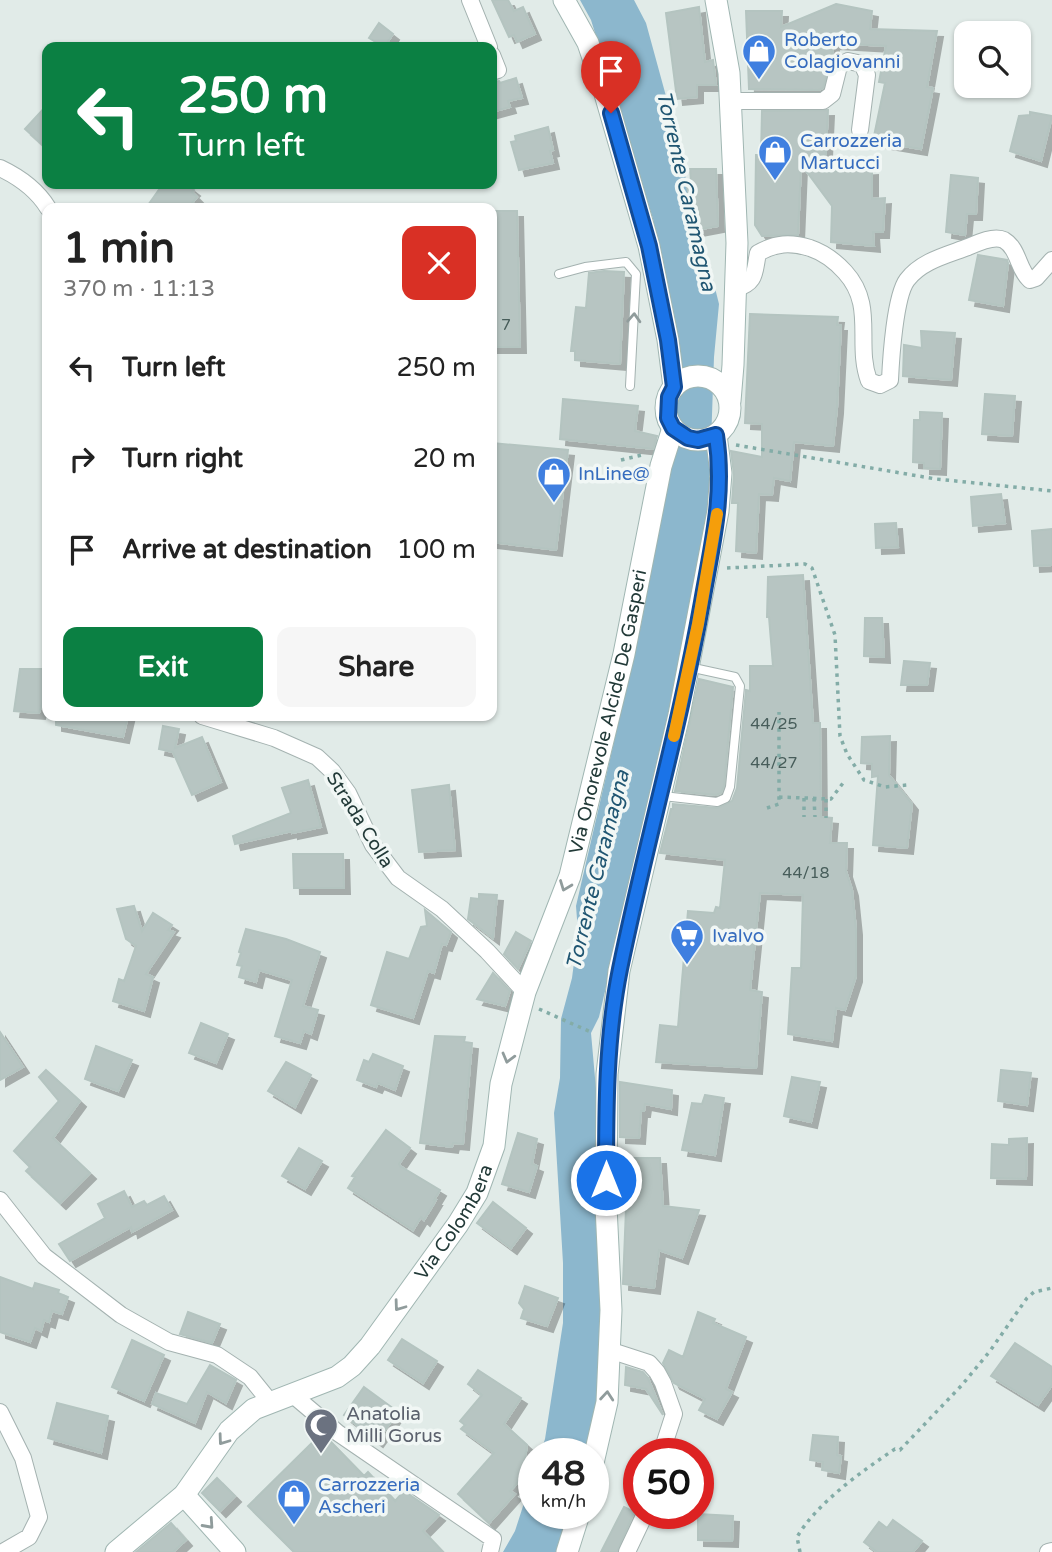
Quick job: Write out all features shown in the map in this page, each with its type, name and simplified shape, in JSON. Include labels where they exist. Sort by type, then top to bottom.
[{"type":"main road","points":[[564,0],[588,43],[645,233],[668,340],[674,387]]},
{"type":"main road","points":[[599,1438],[607,1402],[611,1310],[606,1193],[607,1074],[619,971],[689,667],[708,569],[721,473],[716,438],[728,420],[733,365],[737,243],[731,101],[716,0]]},
{"type":"main road","points":[[714,380],[733,365]]},
{"type":"main road","points":[[716,438],[698,440],[680,434],[673,428],[668,418],[669,397],[674,387],[691,377],[702,376],[714,380],[726,392],[730,401]]},
{"type":"main road","name":"Via Onorevole Alcide De Gasperi","points":[[527,998],[570,876],[624,654],[661,466],[673,428]]},
{"type":"main road","name":"Via Colombera","points":[[116,1552],[184,1495],[229,1431],[254,1409],[337,1377],[370,1346],[458,1224],[477,1193],[494,1146],[501,1084],[527,998]]},
{"type":"main road","points":[[184,1495],[235,1552]]},
{"type":"main road","points":[[567,1552],[574,1529]]},
{"type":"street","points":[[470,0],[487,42]]},
{"type":"street","points":[[731,101],[823,101],[832,94],[839,66],[848,61],[862,64],[867,75],[860,130]]},
{"type":"street","points":[[0,169],[17,176],[45,203]]},
{"type":"street","points":[[736,289],[748,285],[753,279],[758,253],[770,246],[792,243],[823,253],[838,264],[859,291],[863,308],[865,370],[869,381],[880,386],[890,380],[899,304],[906,281],[930,261],[980,242],[998,239],[1004,240],[1011,247],[1030,280],[1036,278],[1052,260]]},
{"type":"street","name":"Strada Colla","points":[[218,721],[274,738],[317,757],[332,771],[348,793],[373,845],[398,878],[442,909],[487,951],[527,998]]},
{"type":"street","points":[[0,1200],[44,1256],[121,1315],[169,1342],[216,1355],[250,1377],[271,1403]]},
{"type":"street","points":[[609,1350],[649,1363],[657,1371],[674,1414],[666,1438]]},
{"type":"street","points":[[293,1395],[338,1433],[491,1545]]},
{"type":"street","points":[[0,1412],[23,1458],[39,1517],[29,1537],[3,1552]]},
{"type":"street","points":[[627,1552],[638,1529]]},
{"type":"lane","points":[[559,274],[585,267],[626,262],[632,267],[636,274],[631,386]]},
{"type":"lane","points":[[660,795],[718,802],[726,798],[730,787],[740,686],[735,677],[689,667]]},
{"type":"path","points":[[716,438],[936,479],[1052,491]]},
{"type":"path","points":[[621,460],[643,455],[645,457]]},
{"type":"path","points":[[708,569],[805,564],[812,568],[835,635],[840,736],[864,780],[885,787],[907,785]]},
{"type":"path","points":[[767,808],[779,804],[779,712]]},
{"type":"path","points":[[779,797],[831,799],[843,783]]},
{"type":"path","points":[[804,798],[804,817]]},
{"type":"path","points":[[814,798],[815,817]]},
{"type":"path","points":[[826,799],[826,818]]},
{"type":"path","points":[[527,998],[611,1042]]},
{"type":"path","points":[[800,1552],[797,1537],[806,1522],[867,1467],[895,1449],[900,1450],[990,1352],[1027,1298],[1034,1292],[1052,1288]]},
{"type":"water","name":"Torrente Caramagna","points":[[580,0],[634,0],[646,23],[681,151],[695,233],[710,268],[719,304],[714,357],[708,531],[687,640],[599,1017],[591,1033],[596,1089],[603,1334],[598,1404],[591,1438],[545,1438],[563,1323],[563,1263],[554,1113],[560,1078],[561,1019],[572,978],[578,932],[576,906],[641,625],[663,490],[673,463],[681,355],[653,219],[591,20]]},
{"type":"water","points":[[518,1522],[518,1529],[565,1529],[557,1552],[503,1552]]},
{"type":"building","points":[[492,0],[508,0],[514,11],[523,7],[535,34],[517,42],[514,35],[509,37]]},
{"type":"building","points":[[836,4],[872,11],[870,29],[937,31],[927,87],[933,88],[921,149],[873,141],[885,83],[879,82],[886,46],[833,43],[832,59],[823,88],[819,90],[749,89],[746,11],[782,11],[781,27]]},
{"type":"building","points":[[699,7],[705,62],[713,60],[716,85],[697,85],[697,97],[677,99],[666,13]]},
{"type":"building","points":[[379,23],[393,34],[387,42],[376,42],[369,38]]},
{"type":"building","points":[[516,78],[522,98],[508,101],[510,107],[497,111],[497,81],[500,83]]},
{"type":"building","points":[[42,110],[42,144],[25,129]]},
{"type":"building","points":[[828,110],[825,172],[872,169],[872,199],[885,198],[883,232],[873,232],[874,246],[831,242],[832,206],[801,164],[798,235],[762,236],[755,225],[756,155],[761,155],[762,111]]},
{"type":"building","points":[[1030,112],[1052,116],[1041,161],[1010,151],[1019,116],[1030,115]]},
{"type":"building","points":[[548,127],[553,163],[519,170],[511,142],[516,141],[515,136]]},
{"type":"building","points":[[690,169],[716,169],[718,226],[696,230],[686,182],[691,181]]},
{"type":"building","points":[[951,175],[978,178],[976,214],[967,214],[965,235],[946,232]]},
{"type":"building","points":[[159,189],[193,189],[197,197],[192,203],[150,203]]},
{"type":"building","points":[[497,211],[517,211],[520,347],[497,347]]},
{"type":"building","points":[[978,255],[1007,260],[1003,306],[969,300]]},
{"type":"building","points":[[624,272],[620,364],[575,360],[575,351],[571,351],[576,307],[586,308],[589,273]]},
{"type":"building","points":[[750,314],[838,317],[837,325],[841,325],[833,446],[794,442],[790,481],[774,478],[772,495],[759,494],[756,553],[736,551],[738,503],[732,503],[734,474],[731,451],[762,457],[762,424],[745,423]]},
{"type":"building","points":[[921,331],[955,333],[951,380],[903,376],[904,345],[922,348]]},
{"type":"building","points":[[985,394],[1015,396],[1012,436],[982,434]]},
{"type":"building","points":[[563,399],[638,406],[635,431],[657,436],[653,449],[560,439]]},
{"type":"building","points":[[920,412],[942,413],[940,469],[924,468],[924,463],[913,462],[914,420],[920,420]]},
{"type":"building","points":[[497,443],[568,450],[556,550],[497,543]]},
{"type":"building","points":[[1001,494],[1005,523],[973,526],[971,497]]},
{"type":"building","points":[[896,523],[898,547],[876,548],[875,524]]},
{"type":"building","points":[[1052,529],[1052,565],[1034,566],[1032,531]]},
{"type":"building","points":[[803,575],[813,723],[820,723],[821,817],[832,818],[830,843],[847,843],[846,871],[852,890],[856,929],[856,976],[845,1010],[836,1008],[832,1041],[788,1034],[792,968],[801,968],[803,895],[760,893],[750,990],[762,992],[756,1068],[656,1062],[660,1025],[678,1027],[688,911],[714,913],[716,907],[720,908],[725,860],[660,853],[671,809],[673,804],[717,808],[732,801],[737,788],[746,690],[750,691],[750,666],[773,666],[767,617],[768,577]]},
{"type":"building","points":[[865,618],[882,618],[884,657],[864,656]]},
{"type":"building","points":[[904,661],[930,663],[927,685],[901,685]]},
{"type":"building","points":[[20,669],[42,669],[42,704],[39,713],[14,711]]},
{"type":"building","points":[[699,679],[733,687],[724,786],[721,793],[716,795],[675,791]]},
{"type":"building","points":[[56,721],[127,721],[123,737],[56,725]]},
{"type":"building","points":[[163,726],[179,729],[175,748],[202,737],[221,782],[192,795],[173,752],[159,749]]},
{"type":"building","points":[[890,736],[889,775],[912,804],[907,848],[873,845],[878,776],[872,777],[872,764],[861,763],[862,737]]},
{"type":"building","points":[[308,780],[321,827],[235,844],[233,836],[291,813],[282,788]]},
{"type":"building","points":[[449,785],[455,850],[419,852],[412,790]]},
{"type":"building","points":[[293,854],[343,854],[344,888],[294,888]]},
{"type":"building","points":[[479,894],[497,895],[493,938],[468,919],[471,898],[479,899]]},
{"type":"building","points":[[134,906],[142,931],[153,913],[172,925],[168,930],[174,932],[146,974],[153,977],[144,1011],[113,1001],[119,979],[124,981],[136,946],[126,939],[117,909]]},
{"type":"building","points":[[425,910],[451,932],[446,945],[442,944],[434,973],[428,971],[413,1018],[371,1005],[387,952],[409,959],[421,927],[427,926]]},
{"type":"building","points":[[246,929],[286,939],[320,952],[303,1006],[318,1010],[311,1034],[304,1031],[300,1043],[275,1036],[292,980],[259,970],[256,982],[239,977],[242,966],[237,965]]},
{"type":"building","points":[[516,932],[531,941],[518,969],[504,954]]},
{"type":"building","points":[[493,973],[510,991],[505,1006],[477,999]]},
{"type":"building","points":[[201,1023],[228,1034],[216,1063],[189,1053]]},
{"type":"building","points":[[0,1032],[23,1067],[0,1080]]},
{"type":"building","points":[[435,1036],[465,1037],[464,1042],[472,1043],[463,1144],[453,1143],[452,1147],[420,1143]]},
{"type":"building","points":[[96,1046],[132,1060],[118,1091],[85,1079]]},
{"type":"building","points":[[373,1054],[403,1066],[395,1090],[378,1083],[376,1087],[357,1080],[364,1060],[369,1062]]},
{"type":"building","points":[[286,1062],[311,1075],[295,1107],[268,1091]]},
{"type":"building","points":[[46,1070],[80,1101],[53,1138],[90,1173],[60,1203],[26,1171],[30,1167],[14,1151],[59,1101],[39,1077]]},
{"type":"building","points":[[1001,1070],[1031,1073],[1027,1105],[998,1101]]},
{"type":"building","points":[[792,1077],[820,1082],[811,1122],[784,1116]]},
{"type":"building","points":[[620,1082],[672,1090],[671,1109],[645,1104],[644,1111],[641,1111],[639,1138],[620,1137]]},
{"type":"building","points":[[705,1095],[724,1098],[715,1155],[682,1150],[692,1103],[702,1104]]},
{"type":"building","points":[[386,1130],[410,1148],[400,1166],[440,1190],[424,1220],[421,1217],[413,1230],[348,1188],[355,1177],[352,1176]]},
{"type":"building","points":[[518,1133],[537,1139],[532,1164],[537,1166],[529,1192],[502,1184]]},
{"type":"building","points":[[1027,1138],[1026,1179],[991,1178],[992,1144],[1009,1145],[1009,1139]]},
{"type":"building","points":[[299,1148],[322,1161],[305,1189],[282,1176]]},
{"type":"building","points":[[628,1158],[660,1158],[663,1206],[699,1210],[682,1258],[659,1250],[654,1288],[623,1284]]},
{"type":"building","points":[[124,1191],[132,1207],[144,1201],[147,1205],[164,1196],[172,1210],[132,1232],[131,1227],[70,1261],[59,1244],[105,1218],[98,1204]]},
{"type":"building","points":[[493,1202],[526,1228],[511,1248],[477,1223]]},
{"type":"building","points":[[0,1277],[33,1289],[35,1283],[59,1290],[58,1293],[68,1297],[62,1314],[52,1311],[49,1322],[44,1320],[41,1331],[35,1328],[30,1342],[0,1332]]},
{"type":"building","points":[[525,1286],[558,1298],[547,1326],[521,1318],[524,1309],[519,1303]]},
{"type":"building","points":[[188,1312],[220,1324],[212,1343],[180,1334]]},
{"type":"building","points":[[698,1312],[715,1319],[713,1323],[746,1337],[726,1389],[732,1392],[717,1419],[699,1410],[705,1399],[674,1383],[663,1363],[669,1350],[683,1357]]},
{"type":"building","points":[[402,1339],[437,1361],[423,1383],[388,1360]]},
{"type":"building","points":[[132,1340],[164,1355],[144,1401],[112,1387]]},
{"type":"building","points":[[1015,1343],[1052,1367],[1052,1385],[1038,1405],[991,1376]]},
{"type":"building","points":[[210,1365],[236,1380],[226,1403],[207,1392],[195,1423],[152,1404],[156,1393],[187,1404]]},
{"type":"building","points":[[626,1367],[643,1372],[648,1378],[663,1415],[646,1389],[625,1385]]},
{"type":"building","points":[[478,1370],[521,1398],[504,1424],[519,1438],[518,1482],[510,1491],[515,1494],[489,1523],[458,1494],[494,1453],[461,1429],[465,1425],[460,1421],[482,1395],[468,1384]]},
{"type":"building","points":[[364,1387],[398,1412],[377,1441],[344,1415]]},
{"type":"building","points":[[57,1403],[108,1416],[101,1453],[48,1438]]},
{"type":"building","points":[[322,1433],[364,1476],[368,1472],[395,1501],[404,1491],[439,1515],[423,1531],[443,1552],[294,1552],[248,1506]]},
{"type":"building","points":[[813,1435],[838,1437],[837,1455],[841,1456],[839,1473],[822,1470],[823,1462],[810,1460]]},
{"type":"building","points":[[217,1478],[235,1496],[220,1511],[202,1493]]},
{"type":"building","points":[[623,1509],[623,1529],[627,1529],[617,1552],[601,1552]]},
{"type":"building","points":[[714,1515],[733,1516],[732,1541],[698,1540],[698,1529],[714,1529]]},
{"type":"building","points":[[893,1520],[922,1541],[913,1552],[877,1552],[864,1542],[879,1522],[887,1528]]},
{"type":"building","points":[[171,1523],[186,1540],[173,1552],[136,1552]]},
{"type":"slow traffic","points":[[674,736],[698,624],[717,514]]},
{"type":"place","name":"Roberto Colagiovanni","points":[[759,81]]},
{"type":"place","name":"Carrozzeria Martucci","points":[[775,182]]},
{"type":"place","name":"InLine@","points":[[554,504]]},
{"type":"place","name":"IvaIvo","points":[[687,966]]},
{"type":"place","name":"Anatolia Milli Gorus","points":[[321,1455]]},
{"type":"place","name":"Carrozzeria Ascheri","points":[[294,1526]]},
{"type":"route","points":[[606,1180],[607,1074],[619,971],[679,715],[718,511],[721,473],[716,435],[698,440],[688,438],[673,428],[668,418],[667,407],[674,387],[668,340],[649,246],[611,113]]}]
